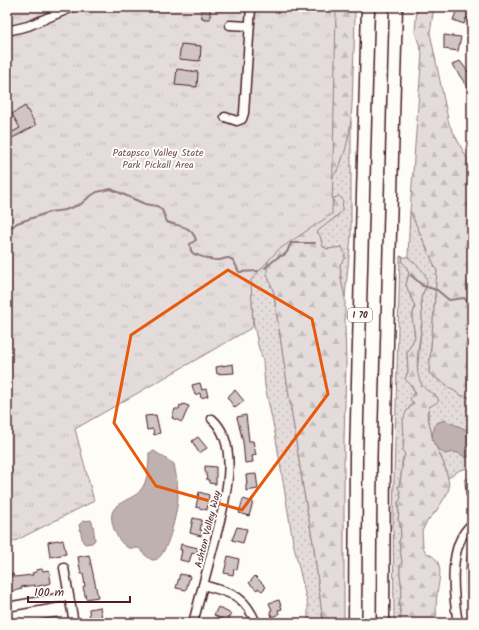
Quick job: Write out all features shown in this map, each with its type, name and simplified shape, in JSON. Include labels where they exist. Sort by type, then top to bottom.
[{"type":"highway","name":"I 70","points":[[355,623],[356,457],[368,7]]},
{"type":"highway","points":[[383,623],[384,464],[396,7]]},
{"type":"street","points":[[7,31],[28,26],[72,7]]},
{"type":"street","points":[[225,117],[238,121],[242,118],[244,113],[251,7]]},
{"type":"street","points":[[230,25],[249,26]]},
{"type":"street","name":"Ashton Valley Way","points":[[193,623],[227,492],[227,452],[224,435],[217,423],[212,418]]},
{"type":"street","points":[[458,623],[456,614],[454,563],[458,544],[472,524]]},
{"type":"street","points":[[64,568],[74,623]]},
{"type":"street","points":[[203,585],[227,592],[245,602],[252,612],[256,623]]},
{"type":"street","points":[[7,608],[69,596]]},
{"type":"highlighted area","points":[[228,270],[312,319],[328,394],[242,510],[156,486],[114,423],[131,335]]},
{"type":"green space","name":"Patapsco Valley State Park Pickall Area","points":[[7,7],[336,7],[332,214],[278,250],[251,280],[253,327],[75,429],[94,501],[7,545]]},
{"type":"green space","points":[[298,7],[355,7],[350,128],[344,155],[331,180]]},
{"type":"green space","points":[[417,7],[434,7],[430,33],[449,124],[472,168],[472,398],[460,395],[429,373],[437,271],[410,211],[422,53],[415,32]]},
{"type":"green space","points":[[351,121],[351,236],[345,297],[341,280],[340,264],[345,259],[342,247],[328,249],[323,247],[317,232],[339,215],[333,203],[267,274],[274,293],[303,487],[314,548],[323,623],[308,623],[308,606],[293,542],[275,433],[265,386],[263,361],[253,320],[250,279],[7,154],[338,171],[345,149]]},
{"type":"green space","points":[[339,196],[343,200],[341,212],[317,232],[320,236],[323,247],[328,249],[342,247],[345,254],[345,259],[340,264],[341,280],[345,297],[346,363],[344,440],[344,623],[323,623],[314,548],[303,487],[274,293],[267,274],[268,253],[333,203],[334,198]]},
{"type":"green space","points":[[410,211],[437,271],[429,373],[460,395],[472,398],[472,467],[460,470],[448,478],[432,435],[428,413],[429,407],[438,401],[421,386],[417,374],[422,320],[421,298],[427,284],[408,257]]},
{"type":"green space","points":[[400,256],[403,257],[402,262],[406,266],[409,273],[406,285],[415,307],[412,317],[415,337],[407,353],[408,372],[405,379],[411,385],[416,395],[407,411],[404,426],[403,446],[405,455],[402,461],[399,485],[401,498],[398,503],[398,520],[400,523],[401,536],[399,542],[402,562],[400,574],[402,591],[399,604],[401,623],[394,623],[393,515]]},
{"type":"green space","points":[[403,257],[408,257],[417,265],[427,280],[427,284],[421,298],[422,320],[417,362],[418,373],[426,390],[435,394],[439,401],[429,407],[427,414],[433,440],[444,464],[449,488],[447,494],[435,513],[427,521],[422,531],[423,547],[426,553],[436,560],[440,570],[436,601],[437,623],[401,623],[400,619],[401,614],[399,604],[402,591],[400,567],[402,562],[399,542],[401,536],[400,523],[398,520],[398,503],[401,498],[398,488],[402,463],[405,455],[403,451],[403,421],[406,412],[414,403],[410,399],[413,394],[416,394],[411,385],[405,379],[408,372],[407,353],[415,337],[412,317],[415,307],[406,285],[409,273],[406,266],[402,262]]},
{"type":"green space","points":[[472,542],[472,565],[470,568],[472,586],[471,623],[466,593],[466,559]]},
{"type":"shaded area","points":[[444,420],[472,432],[472,456],[465,457],[453,452],[445,454],[434,444],[432,437],[434,428],[437,423]]},
{"type":"shaded area","points":[[154,451],[174,464],[178,497],[174,522],[167,544],[163,553],[158,558],[153,560],[147,557],[139,548],[130,548],[123,544],[114,530],[112,524],[112,513],[117,506],[140,491],[143,487],[148,473],[149,453]]},
{"type":"shaded area","points":[[91,520],[95,540],[92,543],[85,544],[83,542],[79,525],[83,521]]},
{"type":"building","points":[[458,7],[472,7],[468,19],[466,18],[464,24],[453,20]]},
{"type":"building","points":[[210,9],[210,19],[202,18],[201,10]]},
{"type":"building","points":[[444,35],[461,37],[458,51],[444,49]]},
{"type":"building","points":[[181,44],[201,46],[200,61],[179,59]]},
{"type":"building","points":[[460,61],[472,77],[472,93],[452,65]]},
{"type":"building","points":[[177,69],[198,72],[197,87],[175,85]]},
{"type":"building","points":[[25,106],[36,125],[7,141],[7,135],[20,128],[12,114]]},
{"type":"building","points":[[233,364],[234,373],[217,374],[216,367]]},
{"type":"building","points":[[200,383],[202,390],[206,389],[208,396],[201,398],[200,393],[195,395],[192,385]]},
{"type":"building","points":[[235,390],[244,401],[235,408],[227,397]]},
{"type":"building","points":[[183,404],[189,406],[182,422],[172,418],[175,409],[179,409],[180,405],[182,406]]},
{"type":"building","points":[[156,415],[160,433],[154,435],[153,429],[147,430],[145,416]]},
{"type":"building","points":[[246,415],[249,441],[253,441],[256,455],[252,456],[253,462],[245,463],[243,442],[237,417]]},
{"type":"building","points":[[198,437],[207,448],[199,453],[192,441]]},
{"type":"building","points":[[205,466],[216,467],[216,484],[209,483],[209,480],[207,480]]},
{"type":"building","points":[[256,474],[258,489],[246,491],[246,475]]},
{"type":"building","points":[[465,479],[472,479],[472,495],[466,496]]},
{"type":"building","points":[[199,492],[209,495],[207,510],[196,507]]},
{"type":"building","points":[[243,499],[253,502],[249,516],[239,513]]},
{"type":"building","points":[[193,518],[202,520],[200,530],[202,530],[201,536],[190,533]]},
{"type":"building","points":[[237,527],[247,529],[243,543],[232,540]]},
{"type":"building","points":[[63,540],[66,554],[50,557],[48,542]]},
{"type":"building","points":[[181,544],[198,548],[196,554],[192,553],[189,562],[180,560],[182,550],[180,550]]},
{"type":"building","points":[[89,555],[98,597],[86,599],[83,587],[85,586],[83,573],[81,574],[78,557]]},
{"type":"building","points":[[228,556],[239,559],[237,570],[234,569],[233,575],[224,573]]},
{"type":"building","points":[[42,569],[43,571],[49,570],[51,583],[35,587],[35,585],[21,587],[22,589],[9,592],[8,575],[13,574],[14,577],[33,575],[32,573],[36,572],[36,570]]},
{"type":"building","points":[[180,574],[190,576],[186,590],[176,588]]},
{"type":"building","points":[[255,576],[266,587],[262,591],[258,588],[257,590],[249,583]]},
{"type":"building","points":[[279,600],[282,609],[278,610],[279,614],[272,617],[270,611],[272,610],[269,603]]},
{"type":"building","points":[[100,607],[102,618],[90,621],[89,609]]},
{"type":"building","points":[[218,607],[231,614],[227,622],[214,615]]},
{"type":"building","points":[[57,617],[58,623],[39,623],[38,620]]},
{"type":"waterway","points":[[7,231],[17,223],[50,212],[65,210],[81,204],[97,192],[111,189],[145,204],[157,206],[162,210],[167,222],[188,229],[194,235],[196,240],[190,244],[191,251],[194,254],[213,260],[230,258],[234,261],[239,272],[258,271]]},
{"type":"waterway","points":[[265,268],[278,257],[284,255],[291,243],[315,243]]},
{"type":"waterway","points":[[411,275],[423,286],[437,290],[449,300],[464,298],[472,306]]}]
